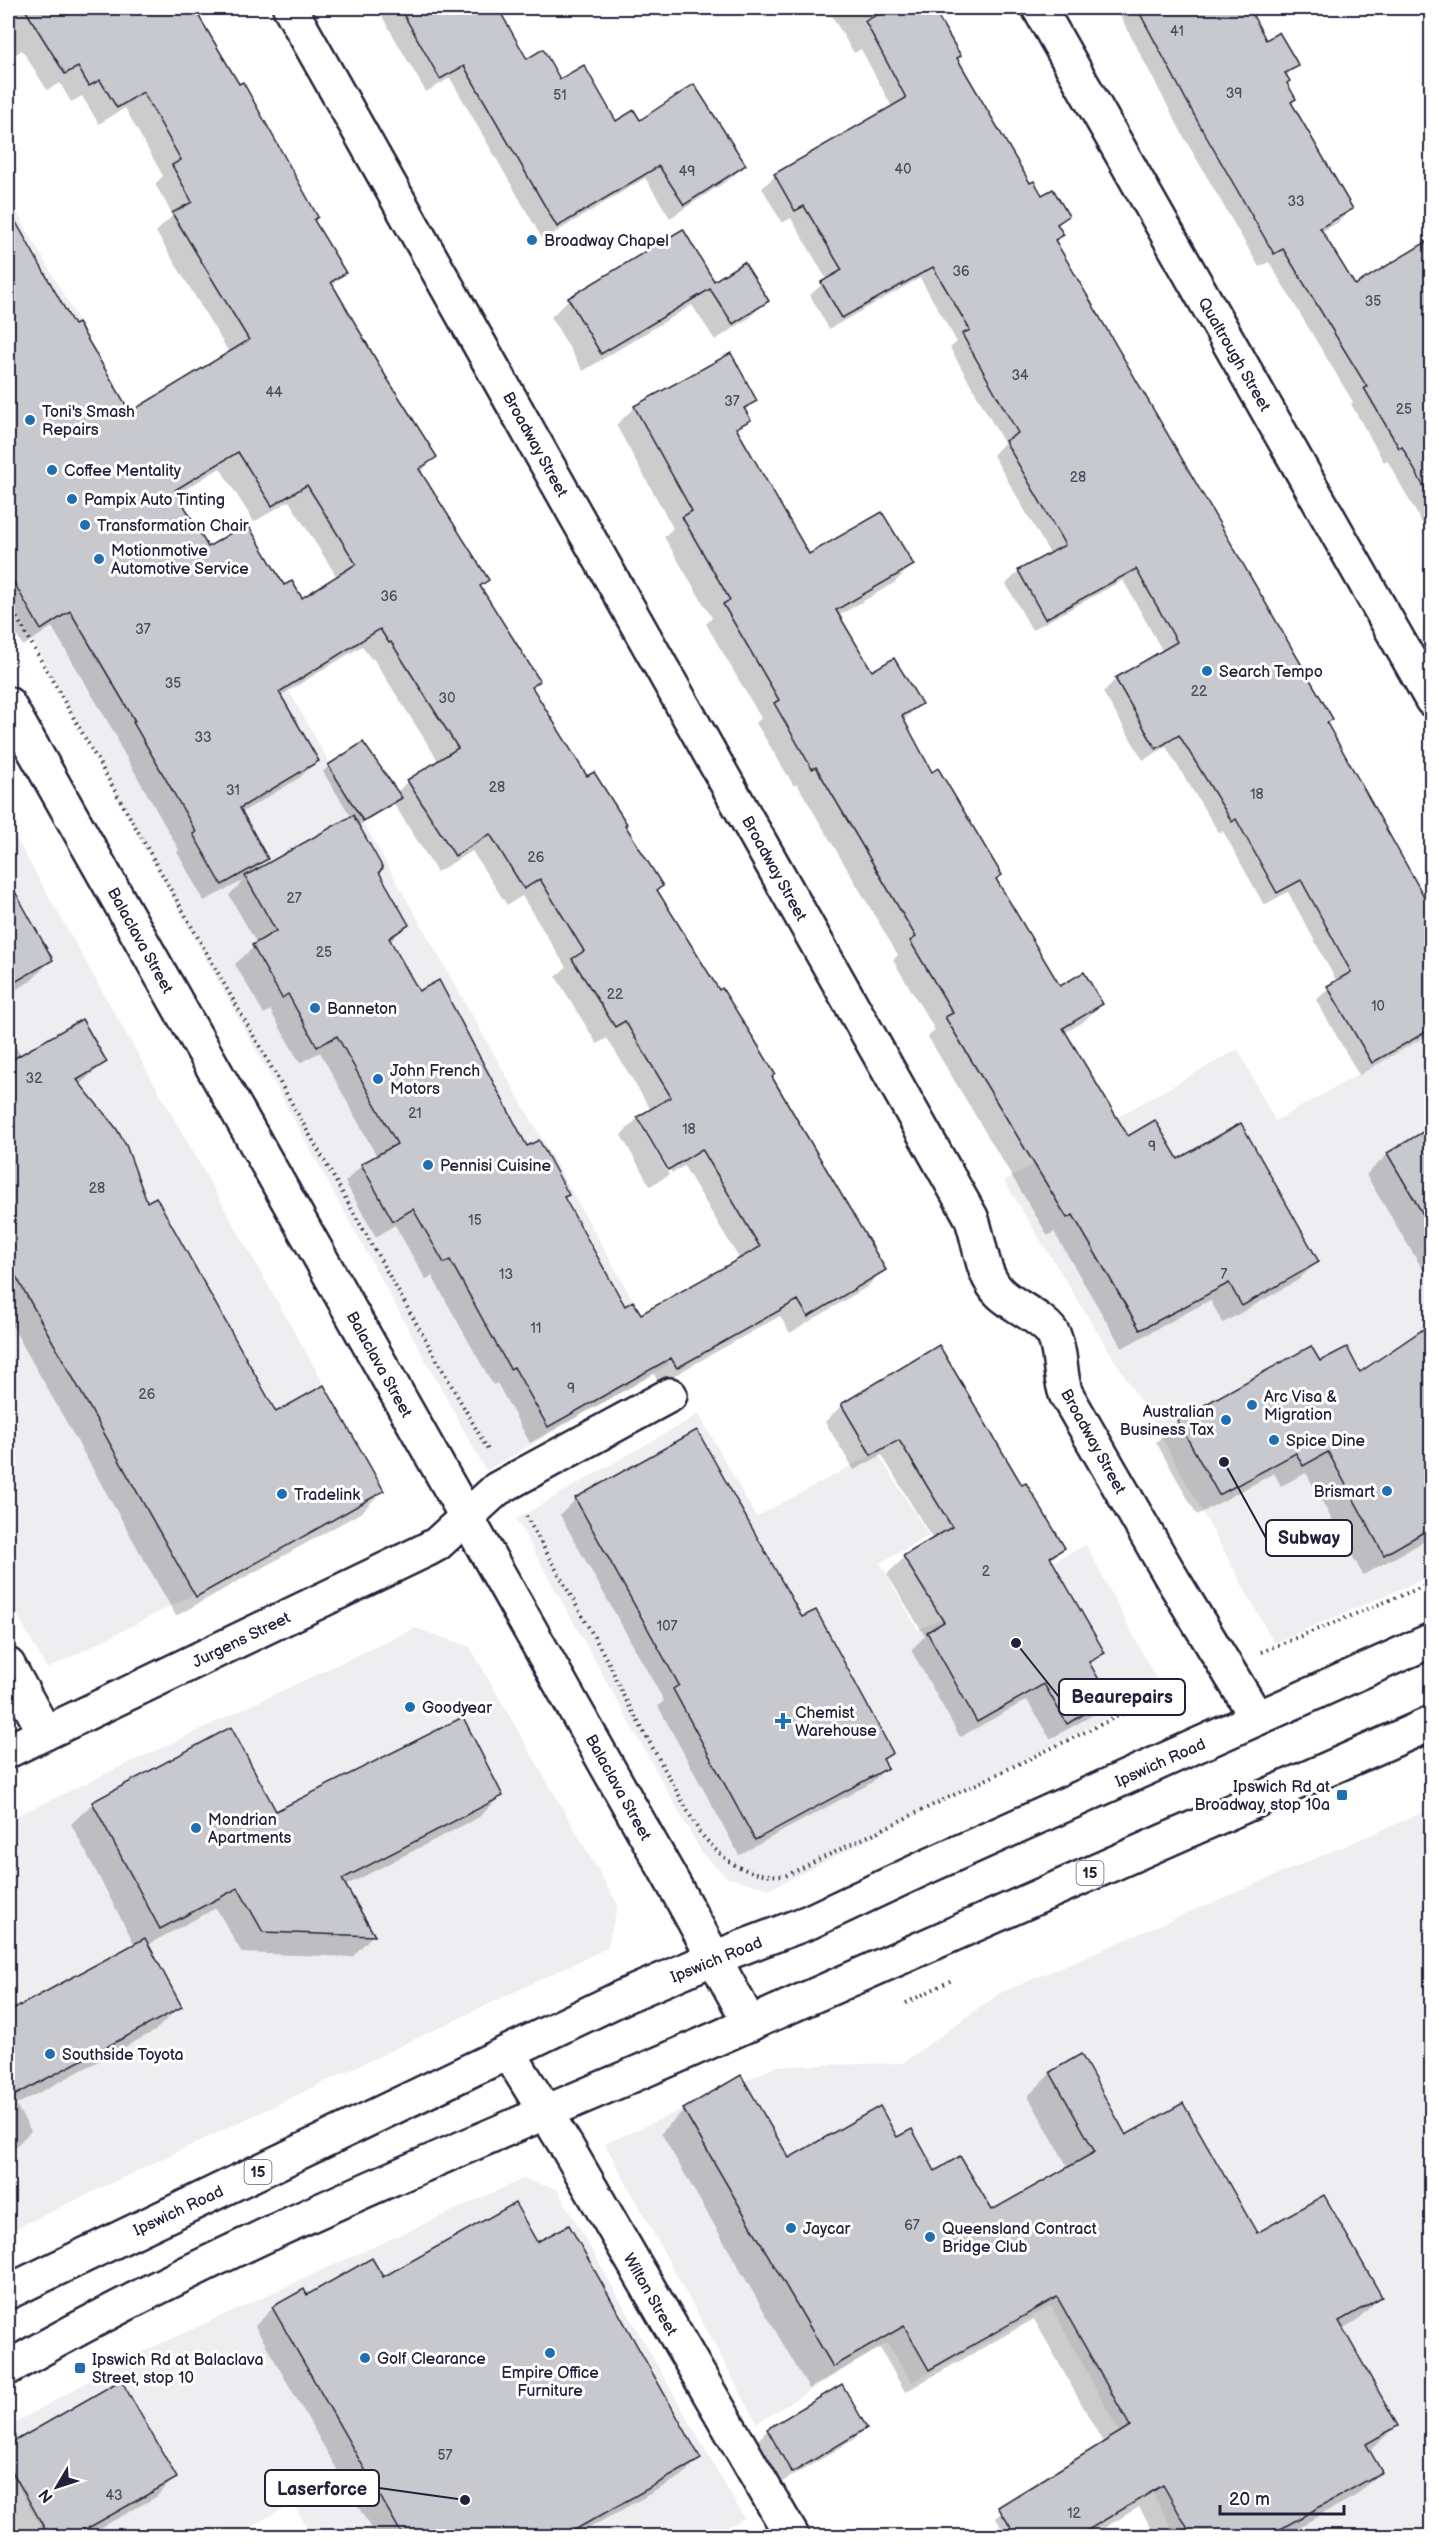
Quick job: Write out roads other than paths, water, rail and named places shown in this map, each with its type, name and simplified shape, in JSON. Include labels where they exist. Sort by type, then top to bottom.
[{"type":"main road","name":"Broadway Street","points":[[290,8],[971,1216],[994,1286],[1054,1336],[1066,1394],[1173,1580],[1257,1718]]},
{"type":"main road","name":"Qualtrough Street","points":[[1038,8],[1431,700]]},
{"type":"main road","name":"Balaclava Street","points":[[8,704],[750,2024]]},
{"type":"main road","name":"Jurgens Street","points":[[8,1751],[426,1550],[437,1544],[497,1489],[670,1395]]},
{"type":"main road","name":"Ipswich Road","points":[[8,2292],[625,1996],[714,1958],[809,1922],[1431,1640]]},
{"type":"main road","points":[[8,1665],[45,1733]]},
{"type":"main road","name":"15","points":[[8,2368],[113,2310],[260,2237],[545,2111],[750,2024],[1431,1723]]},
{"type":"main road","name":"Wilton Street","points":[[509,2053],[792,2536]]},
{"type":"place","name":"Broadway Chapel","points":[[532,240]]},
{"type":"place","name":"Toni's Smash Repairs","points":[[30,420]]},
{"type":"place","name":"Coffee Mentality","points":[[52,470]]},
{"type":"place","name":"Pampix Auto Tinting","points":[[72,499]]},
{"type":"place","name":"Transformation Chair","points":[[85,525]]},
{"type":"place","name":"Motionmotive Automotive Service","points":[[99,559]]},
{"type":"place","name":"Search Tempo","points":[[1207,671]]},
{"type":"place","name":"Banneton","points":[[315,1008]]},
{"type":"place","name":"John French Motors","points":[[378,1079]]},
{"type":"place","name":"Pennisi Cuisine","points":[[428,1165]]},
{"type":"place","name":"Arc Visa & Migration","points":[[1252,1405]]},
{"type":"place","name":"Australian Business Tax","points":[[1226,1420]]},
{"type":"place","name":"Spice Dine","points":[[1274,1440]]},
{"type":"place","name":"Subway","points":[[1224,1462]]},
{"type":"place","name":"Brismart","points":[[1387,1491]]},
{"type":"place","name":"Tradelink","points":[[282,1494]]},
{"type":"place","name":"Beaurepairs","points":[[1016,1643]]},
{"type":"place","name":"Goodyear","points":[[410,1707]]},
{"type":"place","name":"Chemist Warehouse","points":[[783,1721]]},
{"type":"place","name":"Ipswich Rd at Broadway, stop 10a","points":[[1342,1795]]},
{"type":"place","name":"Mondrian Apartments","points":[[196,1828]]},
{"type":"place","name":"Southside Toyota","points":[[50,2054]]},
{"type":"place","name":"Jaycar","points":[[791,2228]]},
{"type":"place","name":"Queensland Contract Bridge Club","points":[[930,2237]]},
{"type":"place","name":"Empire Office Furniture","points":[[550,2353]]},
{"type":"place","name":"Golf Clearance","points":[[365,2358]]},
{"type":"place","name":"Ipswich Rd at Balaclava Street, stop 10","points":[[80,2368]]},
{"type":"place","name":"Laserforce","points":[[465,2500]]}]
